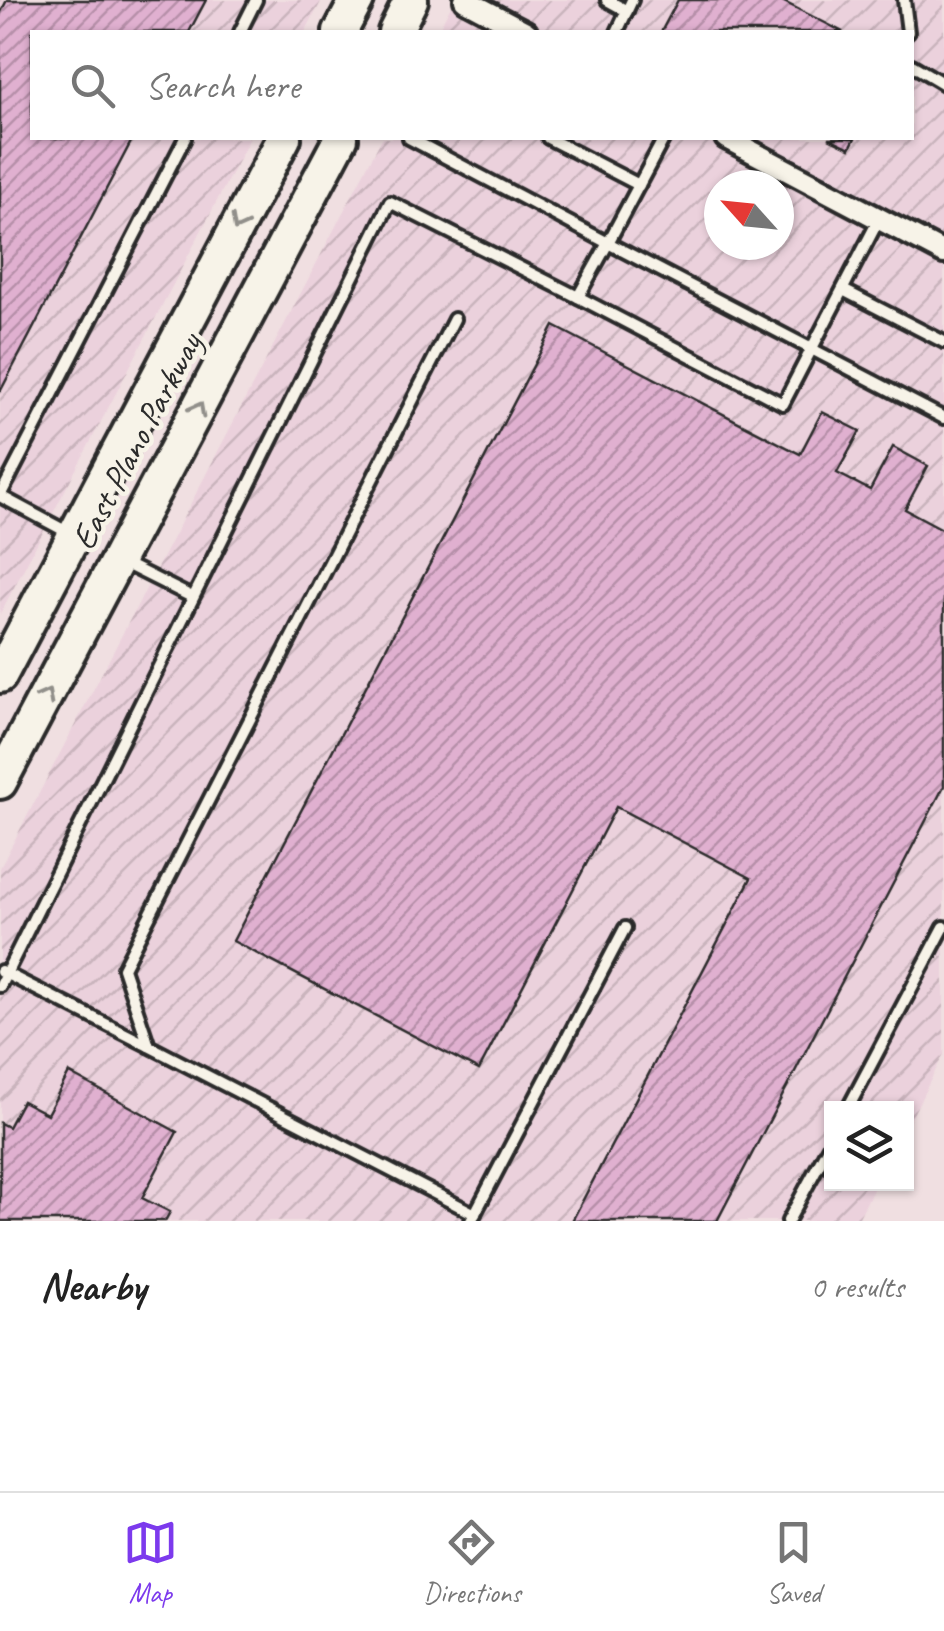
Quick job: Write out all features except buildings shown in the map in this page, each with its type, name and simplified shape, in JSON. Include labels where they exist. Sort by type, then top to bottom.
[{"type":"main road","points":[[341,30],[357,0]]},
{"type":"main road","points":[[395,30],[411,0]]},
{"type":"main road","name":"East Plano Parkway","points":[[0,676],[283,140]]},
{"type":"main road","name":"East Plano Parkway","points":[[0,782],[340,140]]},
{"type":"main road","points":[[72,534],[119,560]]},
{"type":"street","points":[[464,0],[522,30]]},
{"type":"street","points":[[730,140],[944,252]]},
{"type":"lane","points":[[241,30],[256,0]]},
{"type":"lane","points":[[607,0],[629,5],[618,30]]},
{"type":"lane","points":[[904,0],[908,30]]},
{"type":"lane","points":[[914,66],[944,84]]},
{"type":"lane","points":[[72,534],[0,496],[184,140]]},
{"type":"lane","points":[[413,140],[944,418]]},
{"type":"lane","points":[[552,140],[639,185]]},
{"type":"lane","points":[[578,297],[663,140]]},
{"type":"lane","points":[[0,986],[3,972],[390,202],[782,404],[880,218]]},
{"type":"lane","points":[[843,290],[944,342]]},
{"type":"lane","points":[[149,1046],[123,968],[454,318]]},
{"type":"lane","points":[[119,560],[192,597]]},
{"type":"lane","points":[[3,972],[473,1217],[625,928]]},
{"type":"lane","points":[[852,1101],[944,928]]},
{"type":"lane","points":[[788,1221],[824,1155]]},
{"type":"shaded area","points":[[0,0],[322,0],[306,30],[30,30],[30,140],[249,140],[0,614]]},
{"type":"shaded area","points":[[454,0],[944,0],[944,1054],[914,1112],[914,1101],[824,1101],[824,1191],[872,1191],[857,1221],[0,1221],[0,868],[381,140],[914,140],[914,30],[438,30]]}]
